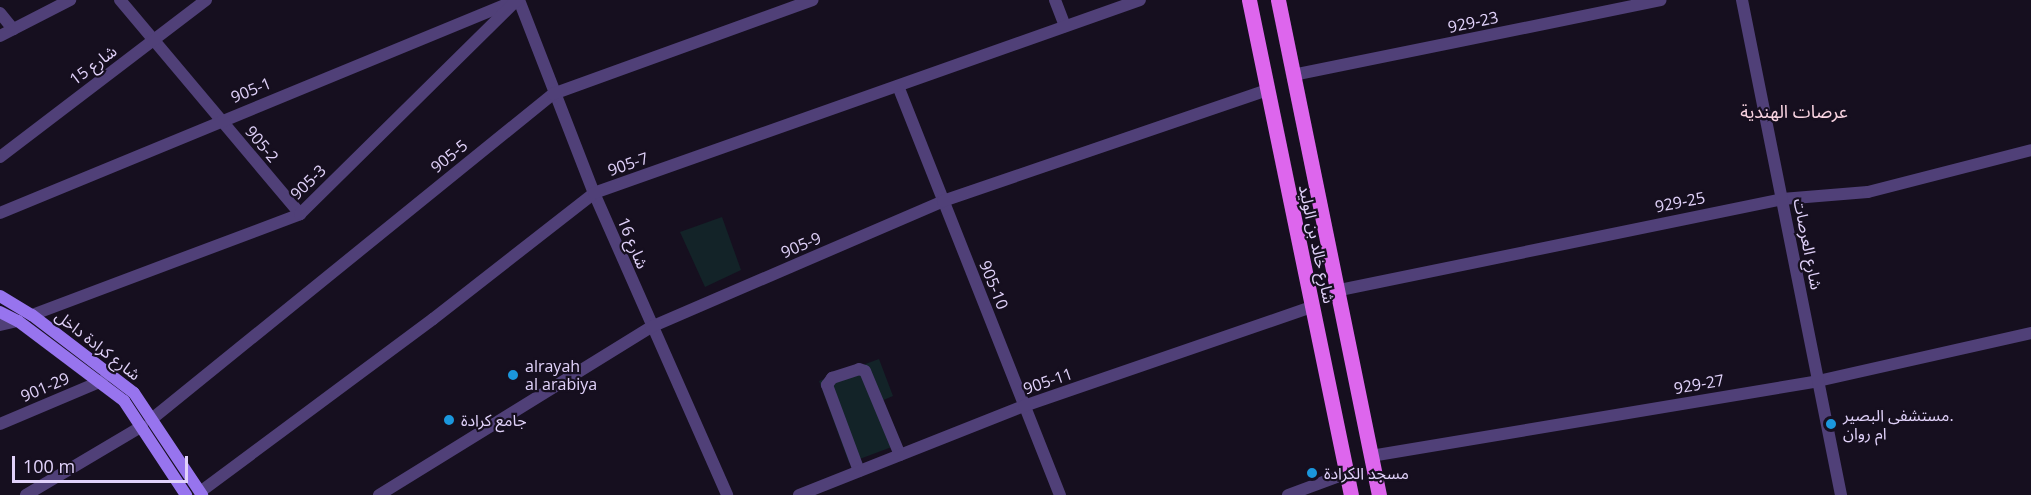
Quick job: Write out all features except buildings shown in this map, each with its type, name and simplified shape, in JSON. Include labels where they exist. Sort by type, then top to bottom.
[{"type":"main road","name":"شارع خالد بن الوليد","points":[[1249,0],[1351,495]]},
{"type":"main road","name":"شارع خالد بن الوليد","points":[[1278,0],[1335,291],[1379,495]]},
{"type":"main road","name":"شارع كرادة داخل","points":[[0,296],[32,315],[118,379],[153,418],[201,494]]},
{"type":"main road","name":"شارع كرادة داخل","points":[[0,312],[18,321],[102,381],[142,426],[186,495]]},
{"type":"street","points":[[0,36],[70,0]]},
{"type":"street","name":"905-2","points":[[120,0],[300,214]]},
{"type":"street","name":"شارع 15","points":[[0,157],[206,0]]},
{"type":"street","name":"شارع 16","points":[[517,0],[594,193],[651,327],[727,495]]},
{"type":"street","name":"905-1","points":[[0,213],[221,120],[517,0]]},
{"type":"street","name":"905-3","points":[[32,315],[300,214],[517,0]]},
{"type":"street","name":"905-5","points":[[153,418],[554,94],[812,0]]},
{"type":"street","points":[[1055,0],[1065,26]]},
{"type":"street","name":"905-7","points":[[201,494],[433,319],[594,193],[1140,0]]},
{"type":"street","name":"929-23","points":[[1293,75],[1660,0]]},
{"type":"street","name":"شارع العرصات","points":[[1742,0],[1841,495]]},
{"type":"street","points":[[0,13],[13,29]]},
{"type":"street","name":"905-10","points":[[898,86],[1060,495]]},
{"type":"street","name":"905-9","points":[[378,495],[651,327],[943,201],[1267,90]]},
{"type":"street","name":"929-25","points":[[1335,291],[1782,199],[1868,192],[2031,150]]},
{"type":"street","name":"905-11","points":[[799,495],[1024,406],[1311,307]]},
{"type":"street","points":[[0,325],[18,321]]},
{"type":"street","name":"929-27","points":[[1371,456],[1818,381],[2031,333]]},
{"type":"street","points":[[859,471],[827,385],[832,378],[859,369],[865,371],[900,455]]},
{"type":"street","name":"901-29","points":[[0,424],[102,381]]},
{"type":"street","points":[[26,495],[142,426]]},
{"type":"street","points":[[1288,495],[1347,473]]},
{"type":"shaded area","points":[[722,217],[741,270],[705,287],[680,232]]},
{"type":"shaded area","points":[[879,359],[893,396],[881,401],[897,445],[849,463],[819,381]]},
{"type":"place","name":"alrayah al arabiya","points":[[513,375]]},
{"type":"place","name":"جامع كرادة","points":[[449,420]]},
{"type":"place","name":"مستشفى البصير. ام روان","points":[[1831,424]]},
{"type":"place","name":"مسجد الكرادة","points":[[1312,473]]},
{"type":"district","name":"عرصات الهندية","points":[[1794,111]]}]
